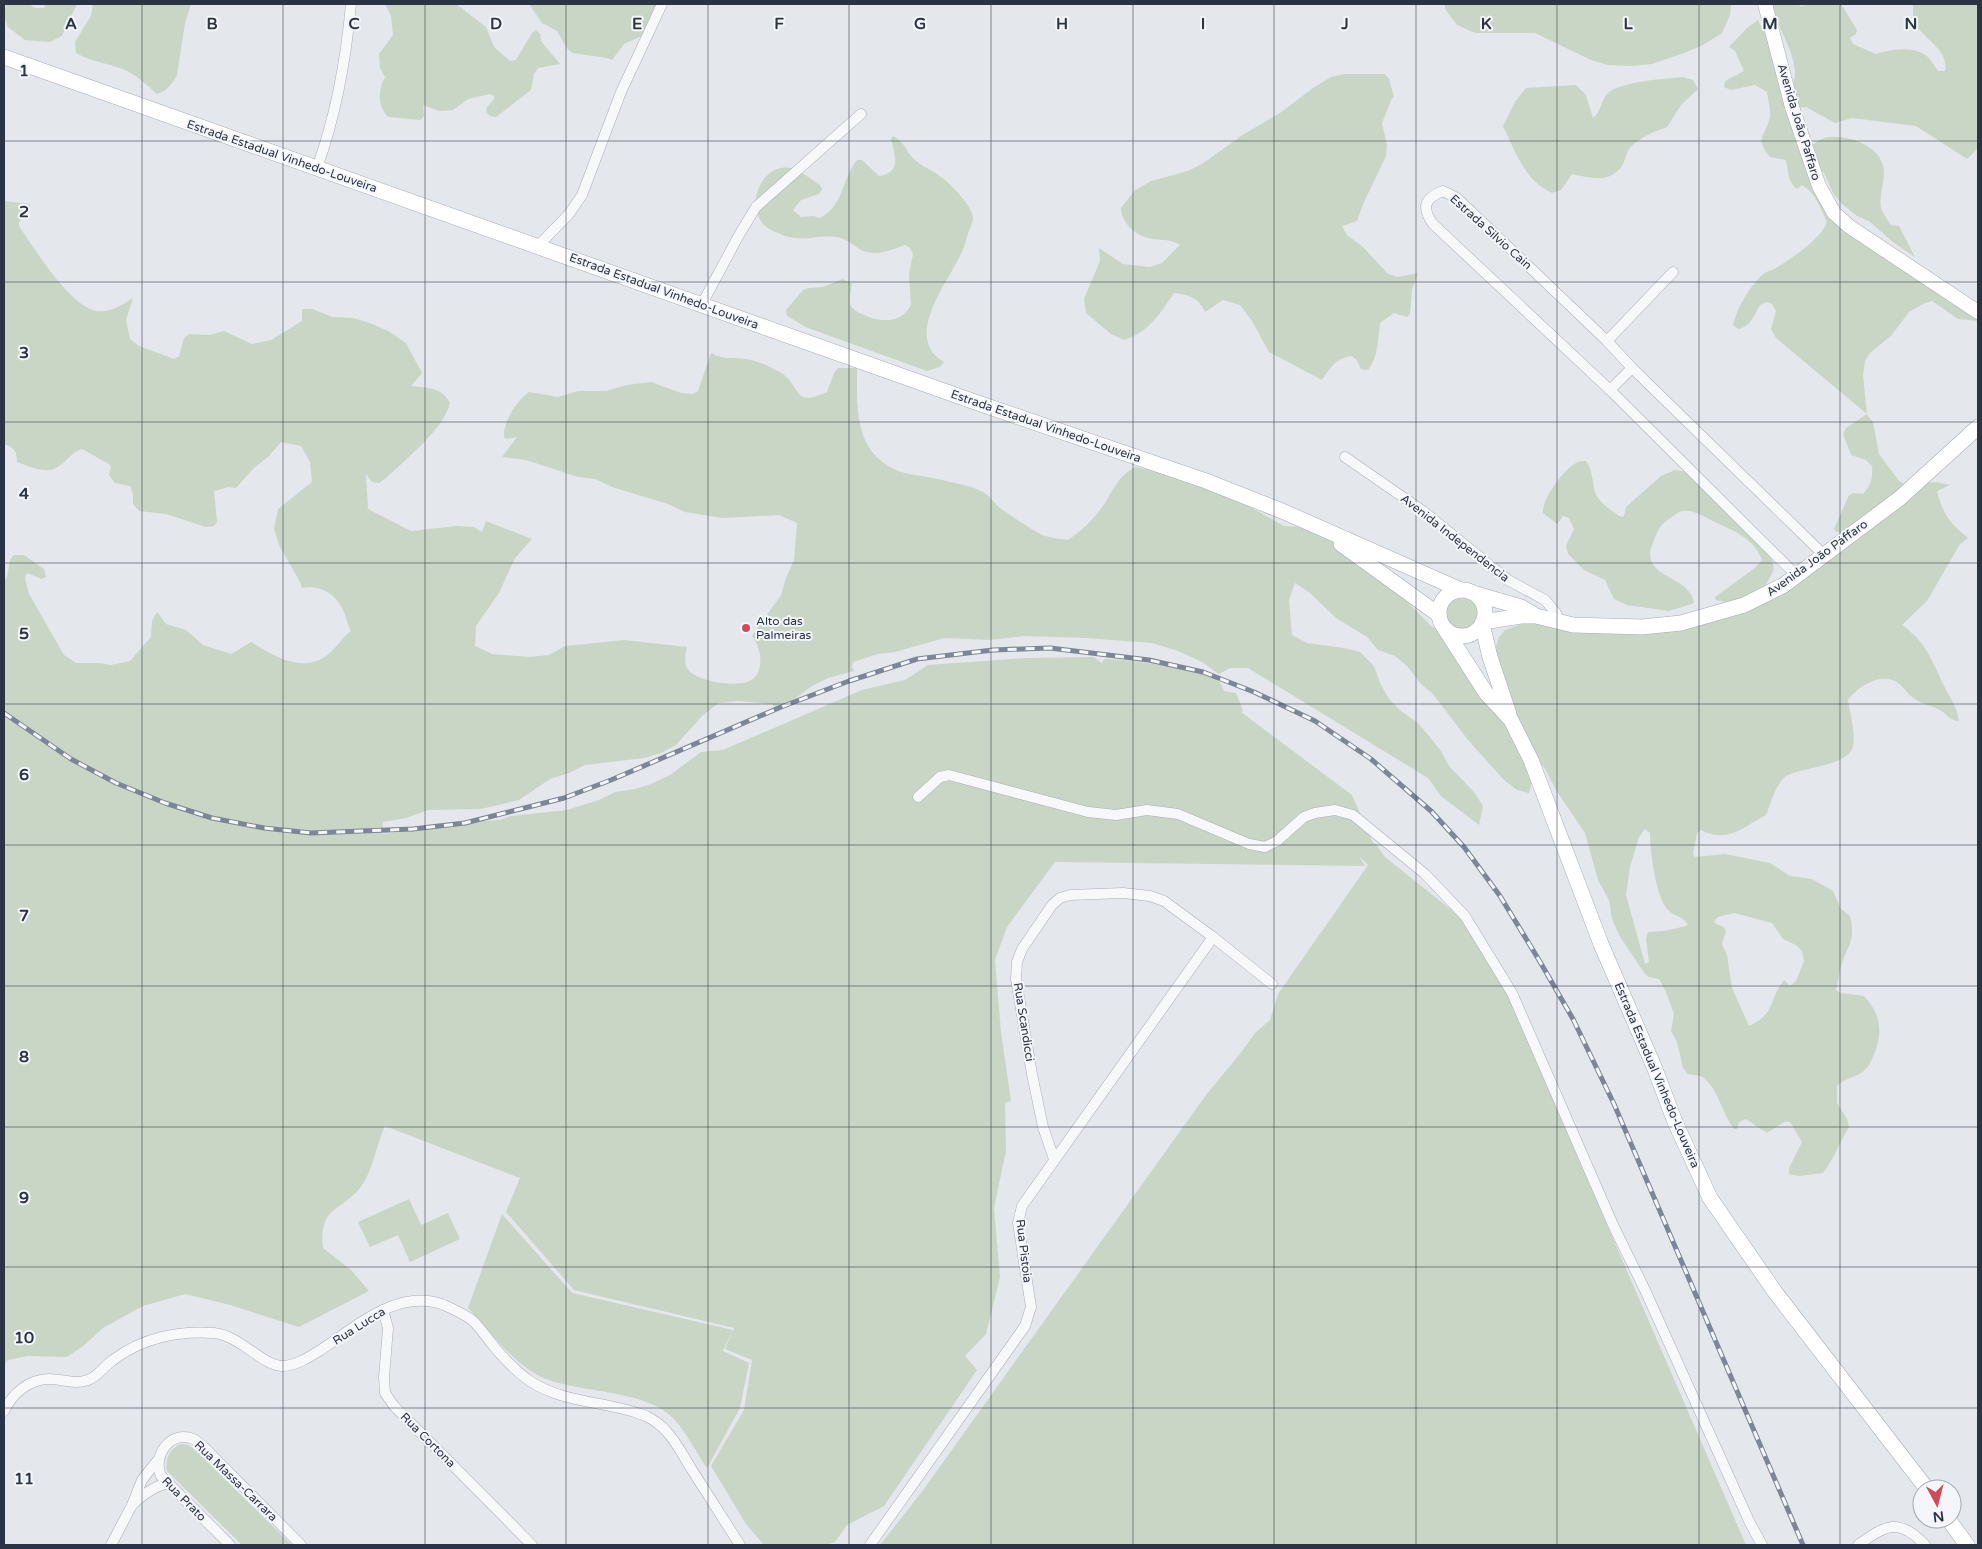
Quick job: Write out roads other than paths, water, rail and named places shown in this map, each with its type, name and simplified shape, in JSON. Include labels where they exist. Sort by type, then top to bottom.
[{"type":"main road","name":"Estrada Estadual Vinhedo-Louveira","points":[[4,57],[975,402],[1206,481],[1282,511],[1322,530],[1469,592],[1520,607],[1536,616]]},
{"type":"main road","name":"Avenida João Páffaro","points":[[1536,616],[1560,623],[1611,627],[1642,627],[1681,623],[1723,612],[1753,601],[1797,576],[1900,498],[1977,430]]},
{"type":"main road","name":"Estrada Estadual Vinhedo-Louveira","points":[[1322,530],[1442,622],[1486,693],[1511,720],[1531,760],[1596,929],[1655,1070],[1674,1122],[1710,1198],[1775,1292],[1919,1479]]},
{"type":"main road","points":[[1511,720],[1490,657],[1483,623],[1484,607],[1469,592],[1447,595],[1442,601],[1442,622],[1451,633],[1465,636],[1472,634],[1483,623],[1510,617],[1536,616]]},
{"type":"main road","points":[[1955,1529],[1967,1545]]},
{"type":"street","points":[[318,168],[336,103],[348,35],[351,4]]},
{"type":"street","points":[[538,246],[569,214],[582,194],[621,92],[662,4]]},
{"type":"street","name":"Avenida João Paffaro","points":[[1765,4],[1800,135],[1819,186],[1834,213],[1850,227],[1978,312]]},
{"type":"street","points":[[702,304],[738,235],[756,207],[862,114]]},
{"type":"street","name":"Estrada Silvio Cain","points":[[1797,576],[1610,390],[1433,224],[1428,217],[1426,208],[1428,200],[1433,195],[1442,192],[1457,198],[1607,341],[1632,368],[1824,555]]},
{"type":"street","points":[[1607,341],[1673,272]]},
{"type":"street","points":[[1610,390],[1632,368]]},
{"type":"street","name":"Avenida Independencia","points":[[1345,458],[1423,511],[1508,580],[1545,600],[1556,613],[1560,623]]},
{"type":"street","points":[[918,797],[940,777],[949,775],[1088,812],[1116,815],[1147,810],[1178,814],[1249,844],[1265,847],[1277,841],[1304,817],[1334,810],[1353,815],[1426,874],[1465,916],[1512,993],[1614,1227],[1645,1290],[1762,1545]]},
{"type":"street","name":"Rua Scandicci","points":[[1054,1159],[1043,1127],[1016,979],[1017,962],[1022,949],[1052,905],[1060,898],[1070,895],[1123,893],[1150,896],[1164,901],[1272,984]]},
{"type":"street","name":"Rua Pistoia","points":[[870,1545],[1025,1326],[1031,1307],[1018,1223],[1022,1206],[1213,937]]},
{"type":"street","name":"Rua Lucca","points":[[4,1411],[16,1392],[29,1384],[48,1379],[68,1383],[86,1381],[94,1377],[112,1360],[138,1346],[169,1334],[189,1332],[217,1333],[235,1339],[264,1359],[282,1366],[297,1363],[313,1355],[383,1310],[398,1303],[417,1300],[443,1305],[473,1321],[496,1349],[530,1381],[554,1394],[616,1407],[653,1420],[668,1433],[740,1545]]},
{"type":"street","name":"Rua Cortona","points":[[383,1310],[388,1328],[384,1377],[385,1393],[394,1406],[532,1545]]},
{"type":"street","name":"Rua Massa-Carrara","points":[[164,1447],[178,1439],[194,1440],[206,1449],[301,1545]]},
{"type":"street","name":"Rua Prato","points":[[164,1447],[157,1461],[161,1476],[230,1545]]},
{"type":"street","points":[[111,1545],[132,1505],[142,1480],[157,1461]]},
{"type":"street","points":[[132,1505],[147,1491],[168,1483]]},
{"type":"street","points":[[1858,1545],[1874,1534],[1891,1526],[1906,1528],[1925,1545]]},
{"type":"railway","points":[[4,713],[71,759],[116,783],[165,803],[212,818],[264,828],[311,833],[413,829],[465,823],[564,798],[611,780],[781,707],[849,681],[917,659],[993,650],[1050,648],[1149,660],[1203,672],[1254,692],[1315,721],[1371,759],[1431,811],[1464,847],[1500,896],[1573,1019],[1614,1104],[1803,1545]]},
{"type":"place","name":"Alto das Palmeiras","points":[[746,628]]}]
